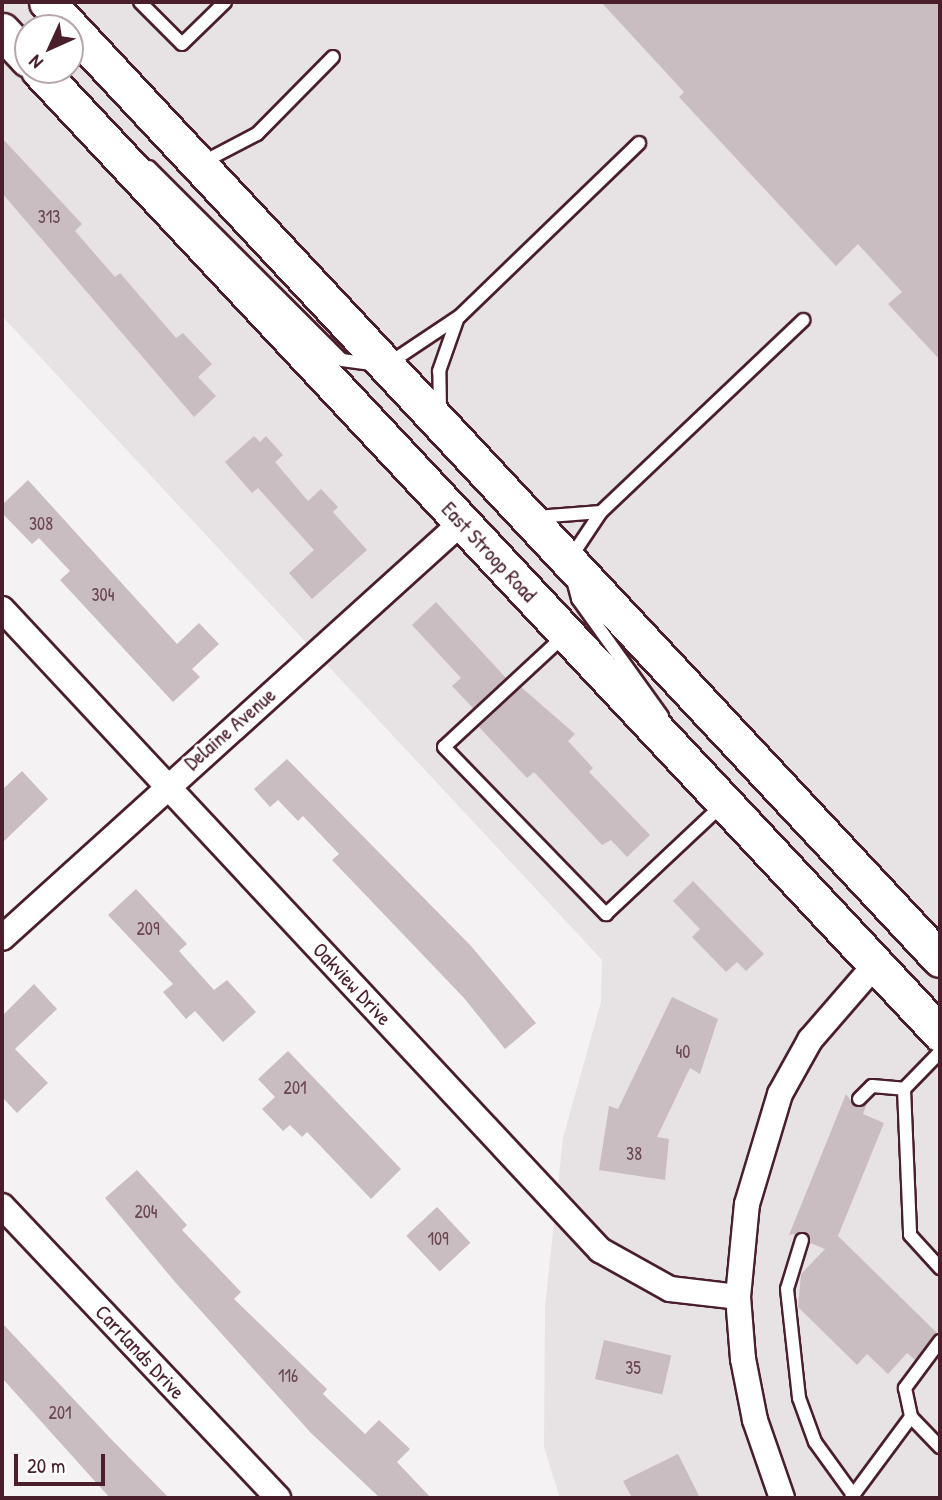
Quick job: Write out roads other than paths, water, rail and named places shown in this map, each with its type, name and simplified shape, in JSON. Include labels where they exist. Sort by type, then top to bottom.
[{"type":"main road","points":[[47,2],[568,562],[928,934],[940,959]]},
{"type":"main road","name":"East Stroop Road","points":[[52,84],[940,1033]]},
{"type":"street","name":"Delaine Avenue","points":[[2,938],[166,785],[461,523]]},
{"type":"street","name":"Oakview Drive","points":[[2,609],[600,1250],[670,1289],[738,1297]]},
{"type":"street","points":[[782,1498],[755,1420],[738,1297],[747,1205],[780,1094],[810,1040],[875,965]]},
{"type":"street","name":"Carrlands Drive","points":[[2,1206],[278,1498]]},
{"type":"lane","points":[[140,2],[182,44],[225,2]]},
{"type":"lane","points":[[185,151],[211,158],[237,147],[333,57]]},
{"type":"lane","points":[[104,139],[163,176],[342,360],[385,366],[460,316],[639,143]]},
{"type":"lane","points":[[445,431],[439,371],[444,345],[460,316]]},
{"type":"lane","points":[[700,778],[645,686],[578,599],[568,562],[601,512],[803,320]]},
{"type":"lane","points":[[526,516],[575,518],[601,512]]},
{"type":"lane","points":[[566,634],[444,747],[606,914],[724,804]]},
{"type":"lane","points":[[940,1052],[904,1089],[910,1235],[940,1268]]},
{"type":"lane","points":[[859,1099],[872,1086],[904,1089]]},
{"type":"lane","points":[[802,1240],[788,1289],[799,1398],[814,1442],[853,1497],[911,1417]]},
{"type":"lane","points":[[940,1341],[905,1388],[911,1417],[940,1447]]}]
